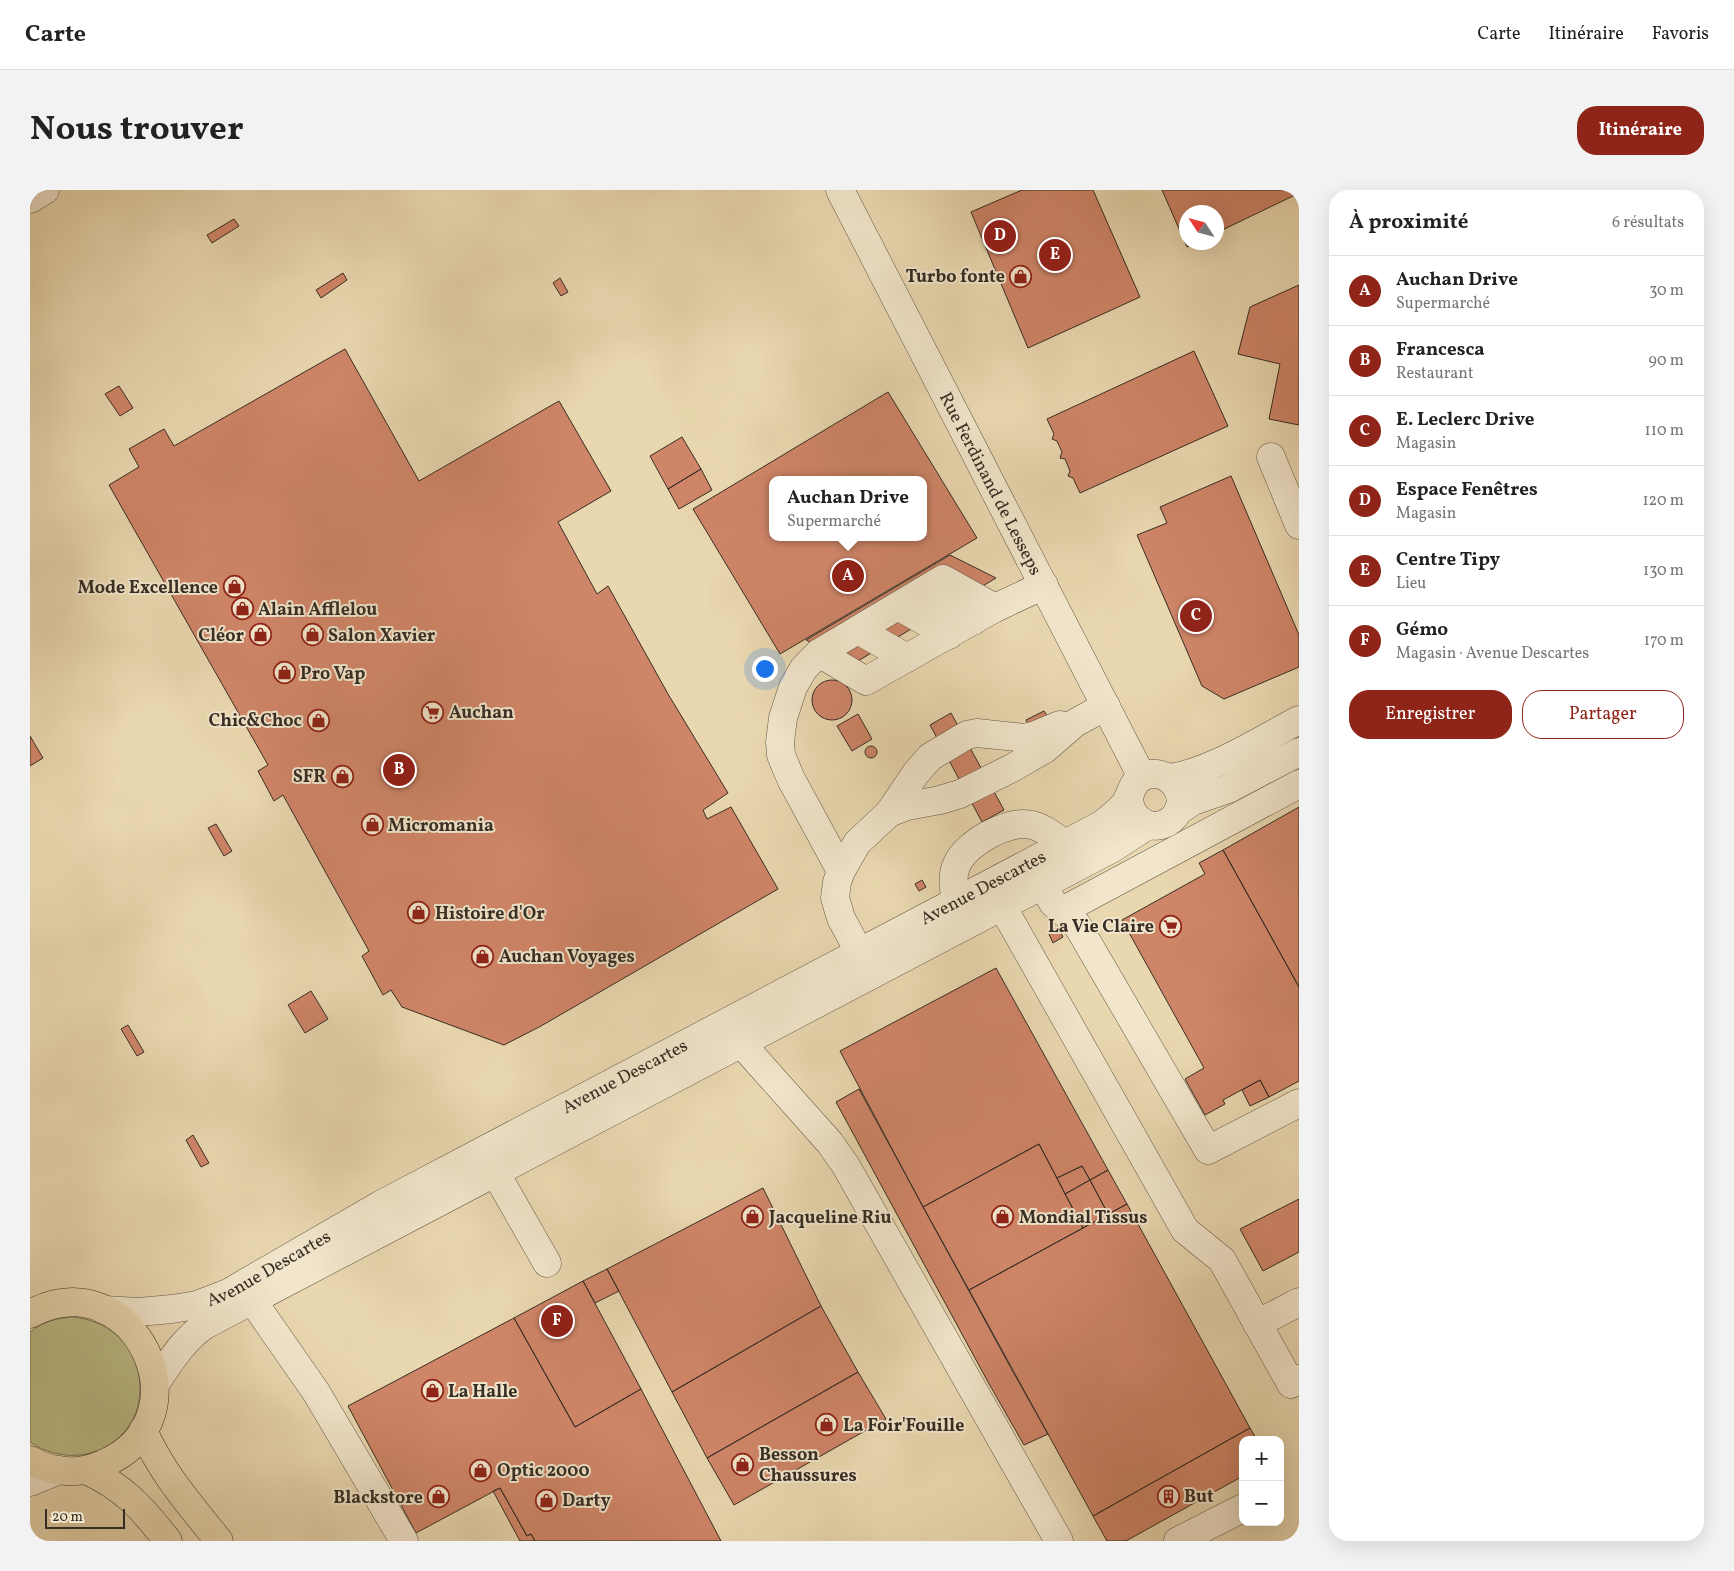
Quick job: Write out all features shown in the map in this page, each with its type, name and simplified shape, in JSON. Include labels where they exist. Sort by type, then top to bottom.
[{"type":"main road","points":[[30,1293],[57,1304]]},
{"type":"main road","points":[[30,1314],[57,1304],[84,1304],[104,1310],[127,1324],[140,1339],[150,1357],[155,1384],[151,1411],[143,1430],[122,1454],[104,1464],[86,1470],[59,1470],[39,1465],[30,1460]]},
{"type":"main road","points":[[143,1430],[164,1471],[219,1541]]},
{"type":"main road","points":[[86,1470],[107,1480],[125,1492],[145,1512],[168,1541]]},
{"type":"street","points":[[30,199],[45,190]]},
{"type":"street","name":"Rue Ferdinand de Lesseps","points":[[840,190],[1106,706],[1136,787]]},
{"type":"street","points":[[1271,457],[1299,525]]},
{"type":"street","points":[[841,871],[785,766],[781,748],[781,730],[793,687],[804,668],[869,623],[943,579],[984,615]]},
{"type":"street","points":[[869,623],[866,681],[984,615],[1044,585]]},
{"type":"street","points":[[869,623],[918,652]]},
{"type":"street","points":[[869,623],[918,652]]},
{"type":"street","points":[[889,813],[907,806],[951,797],[1012,768],[1045,749],[1075,723],[1106,706]]},
{"type":"street","points":[[1170,778],[1185,776],[1207,768],[1299,720]]},
{"type":"street","points":[[865,964],[841,918],[835,898],[837,882],[857,843],[889,813],[916,773],[930,757],[967,735],[977,733],[1025,738],[1036,736],[1060,725],[1075,723]]},
{"type":"street","name":"Avenue Descartes","points":[[155,1384],[177,1352],[196,1331],[489,1162],[1036,874],[1113,848],[1148,825],[1164,824],[1193,801],[1234,786],[1299,752]]},
{"type":"street","points":[[1148,825],[1132,812],[1136,787],[1154,774],[1162,775],[1170,778],[1178,787],[1180,795],[1176,814],[1189,844]]},
{"type":"street","points":[[1062,912],[1299,784]]},
{"type":"street","name":"Avenue Descartes","points":[[1036,874],[1065,844],[1110,819],[1120,810],[1136,787]]},
{"type":"street","points":[[956,902],[954,872],[961,856],[974,844],[1003,828],[1024,824],[1033,825],[1065,844]]},
{"type":"street","points":[[1036,874],[1053,903],[1079,928],[1208,1150],[1299,1103]]},
{"type":"street","points":[[996,895],[1185,1230],[1222,1260],[1291,1384],[1299,1379]]},
{"type":"street","name":"Avenue Descartes","points":[[865,964],[956,902],[996,895]]},
{"type":"street","points":[[736,1032],[754,1059],[830,1143],[846,1166],[1059,1541]]},
{"type":"street","points":[[489,1162],[548,1262]]},
{"type":"street","name":"Avenue Descartes","points":[[104,1310],[154,1311],[212,1301],[250,1281],[371,1210],[489,1162]]},
{"type":"street","points":[[252,1300],[316,1392],[404,1541]]},
{"type":"street","points":[[1257,1324],[1299,1302]]},
{"type":"street","points":[[30,1482],[59,1470]]},
{"type":"street","points":[[1178,1541],[1239,1510]]},
{"type":"green space","points":[[72,1317],[100,1324],[121,1340],[135,1361],[140,1384],[137,1408],[127,1429],[108,1446],[81,1455],[54,1453],[30,1442],[30,1332],[50,1321]]},
{"type":"building","points":[[1022,190],[1093,190],[1140,297],[1028,348],[971,212]]},
{"type":"building","points":[[1162,190],[1293,190],[1295,195],[1224,229],[1224,205],[1179,205],[1179,229]]},
{"type":"building","points":[[234,219],[239,226],[212,243],[207,235]]},
{"type":"building","points":[[343,273],[347,280],[321,298],[316,290]]},
{"type":"building","points":[[560,278],[568,292],[561,296],[553,283]]},
{"type":"building","points":[[1299,285],[1299,425],[1269,419],[1280,364],[1238,354],[1250,307]]},
{"type":"building","points":[[345,349],[419,481],[559,401],[611,491],[558,522],[597,594],[608,586],[668,694],[728,793],[703,810],[707,819],[731,807],[778,889],[541,1026],[504,1045],[402,1007],[391,990],[383,995],[362,956],[369,951],[283,795],[274,801],[258,771],[268,765],[109,485],[139,467],[129,449],[164,429],[174,446]]},
{"type":"building","points":[[1194,351],[1228,426],[1080,493],[1073,478],[1068,476],[1070,471],[1065,459],[1060,458],[1062,452],[1057,441],[1052,439],[1054,434],[1047,419]]},
{"type":"building","points":[[119,386],[133,408],[120,416],[105,394]]},
{"type":"building","points":[[888,392],[977,538],[780,654],[693,509]]},
{"type":"building","points":[[682,437],[701,469],[668,489],[650,456]]},
{"type":"building","points":[[701,469],[712,490],[679,509],[668,489]]},
{"type":"building","points":[[1231,476],[1299,635],[1299,667],[1224,699],[1202,686],[1137,535],[1167,523],[1160,507]]},
{"type":"building","points":[[950,555],[996,578],[853,664],[806,640]]},
{"type":"building","points":[[836,680],[843,683],[849,689],[852,700],[851,708],[843,717],[836,720],[828,720],[821,717],[813,708],[812,696],[815,689],[824,681]]},
{"type":"building","points":[[1044,711],[1049,719],[1031,729],[1026,720]]},
{"type":"building","points":[[951,713],[1004,810],[982,822],[930,725]]},
{"type":"building","points":[[858,714],[872,739],[852,751],[837,726]]},
{"type":"building","points":[[30,736],[43,758],[30,766]]},
{"type":"building","points":[[869,746],[873,746],[877,752],[873,758],[869,758],[865,754],[865,750]]},
{"type":"building","points":[[1299,807],[1299,987],[1223,850]]},
{"type":"building","points":[[216,824],[232,851],[224,856],[208,828]]},
{"type":"building","points":[[1223,850],[1299,987],[1299,1081],[1269,1097],[1260,1080],[1223,1100],[1225,1104],[1205,1115],[1185,1079],[1204,1068],[1122,920],[1205,874],[1199,863]]},
{"type":"building","points":[[922,880],[926,887],[919,891],[915,884]]},
{"type":"building","points":[[1058,927],[1063,937],[1053,943],[1048,932]]},
{"type":"building","points":[[996,968],[1108,1170],[1090,1180],[1082,1166],[1057,1178],[1039,1144],[923,1207],[840,1051]]},
{"type":"building","points":[[311,991],[328,1019],[305,1033],[288,1005]]},
{"type":"building","points":[[128,1025],[144,1052],[137,1056],[121,1029]]},
{"type":"building","points":[[1260,1080],[1269,1097],[1250,1106],[1242,1090]]},
{"type":"building","points":[[859,1089],[1048,1434],[1024,1445],[988,1382],[836,1102]]},
{"type":"building","points":[[193,1135],[209,1163],[201,1167],[186,1140]]},
{"type":"building","name":"Mondial Tissus","points":[[1039,1144],[1083,1228],[969,1290],[923,1207]]},
{"type":"building","points":[[1082,1166],[1090,1180],[1065,1194],[1057,1178]]},
{"type":"building","points":[[1108,1170],[1127,1204],[1108,1214],[1090,1180]]},
{"type":"building","points":[[1090,1180],[1108,1214],[1083,1228],[1065,1194]]},
{"type":"building","points":[[763,1188],[821,1306],[672,1392],[607,1269]]},
{"type":"building","points":[[1299,1199],[1299,1252],[1263,1271],[1240,1229]]},
{"type":"building","name":"But","points":[[1127,1204],[1250,1428],[1093,1516],[969,1290]]},
{"type":"building","points":[[607,1269],[619,1291],[595,1303],[583,1281]]},
{"type":"building","points":[[583,1281],[641,1389],[575,1427],[514,1318]]},
{"type":"building","points":[[821,1306],[858,1372],[707,1458],[672,1392]]},
{"type":"building","points":[[514,1318],[575,1427],[641,1389],[721,1541],[535,1541],[531,1534],[527,1536],[500,1488],[416,1533],[348,1406]]},
{"type":"building","points":[[858,1372],[886,1419],[734,1505],[707,1458]]},
{"type":"building","name":"But","points":[[1250,1428],[1255,1436],[1239,1436],[1239,1478],[1126,1541],[1107,1541],[1093,1516]]},
{"type":"building","points":[[500,1488],[527,1536],[531,1534],[535,1541],[520,1541],[493,1491]]},
{"type":"place","name":"Espace Fenêtres","points":[[1000,236]]},
{"type":"place","name":"Centre Tipy","points":[[1055,255]]},
{"type":"place","name":"Turbo fonte","points":[[1021,276]]},
{"type":"place","name":"Auchan Drive","points":[[848,576]]},
{"type":"place","name":"Mode Excellence","points":[[234,587]]},
{"type":"place","name":"Alain Afflelou","points":[[242,609]]},
{"type":"place","name":"E. Leclerc Drive","points":[[1196,616]]},
{"type":"place","name":"Cléor","points":[[260,635]]},
{"type":"place","name":"Salon Xavier","points":[[312,635]]},
{"type":"place","name":"Pro Vap","points":[[284,673]]},
{"type":"place","name":"Auchan","points":[[433,712]]},
{"type":"place","name":"Chic&Choc","points":[[318,720]]},
{"type":"place","name":"Francesca","points":[[399,770]]},
{"type":"place","name":"SFR","points":[[342,776]]},
{"type":"place","name":"Micromania","points":[[372,825]]},
{"type":"place","name":"Histoire d'Or","points":[[419,913]]},
{"type":"place","name":"La Vie Claire","points":[[1170,926]]},
{"type":"place","name":"Auchan Voyages","points":[[483,956]]},
{"type":"place","name":"Jacqueline Riu","points":[[753,1217]]},
{"type":"place","name":"Mondial Tissus","points":[[1003,1217]]},
{"type":"place","name":"Gémo","points":[[557,1321]]},
{"type":"place","name":"La Halle","points":[[432,1391]]},
{"type":"place","name":"La Foir'Fouille","points":[[827,1425]]},
{"type":"place","name":"Besson Chaussures","points":[[743,1464]]},
{"type":"place","name":"Optic 2000","points":[[481,1470]]},
{"type":"place","name":"But","points":[[1168,1496]]},
{"type":"place","name":"Blackstore","points":[[439,1497]]},
{"type":"place","name":"Darty","points":[[546,1500]]}]
